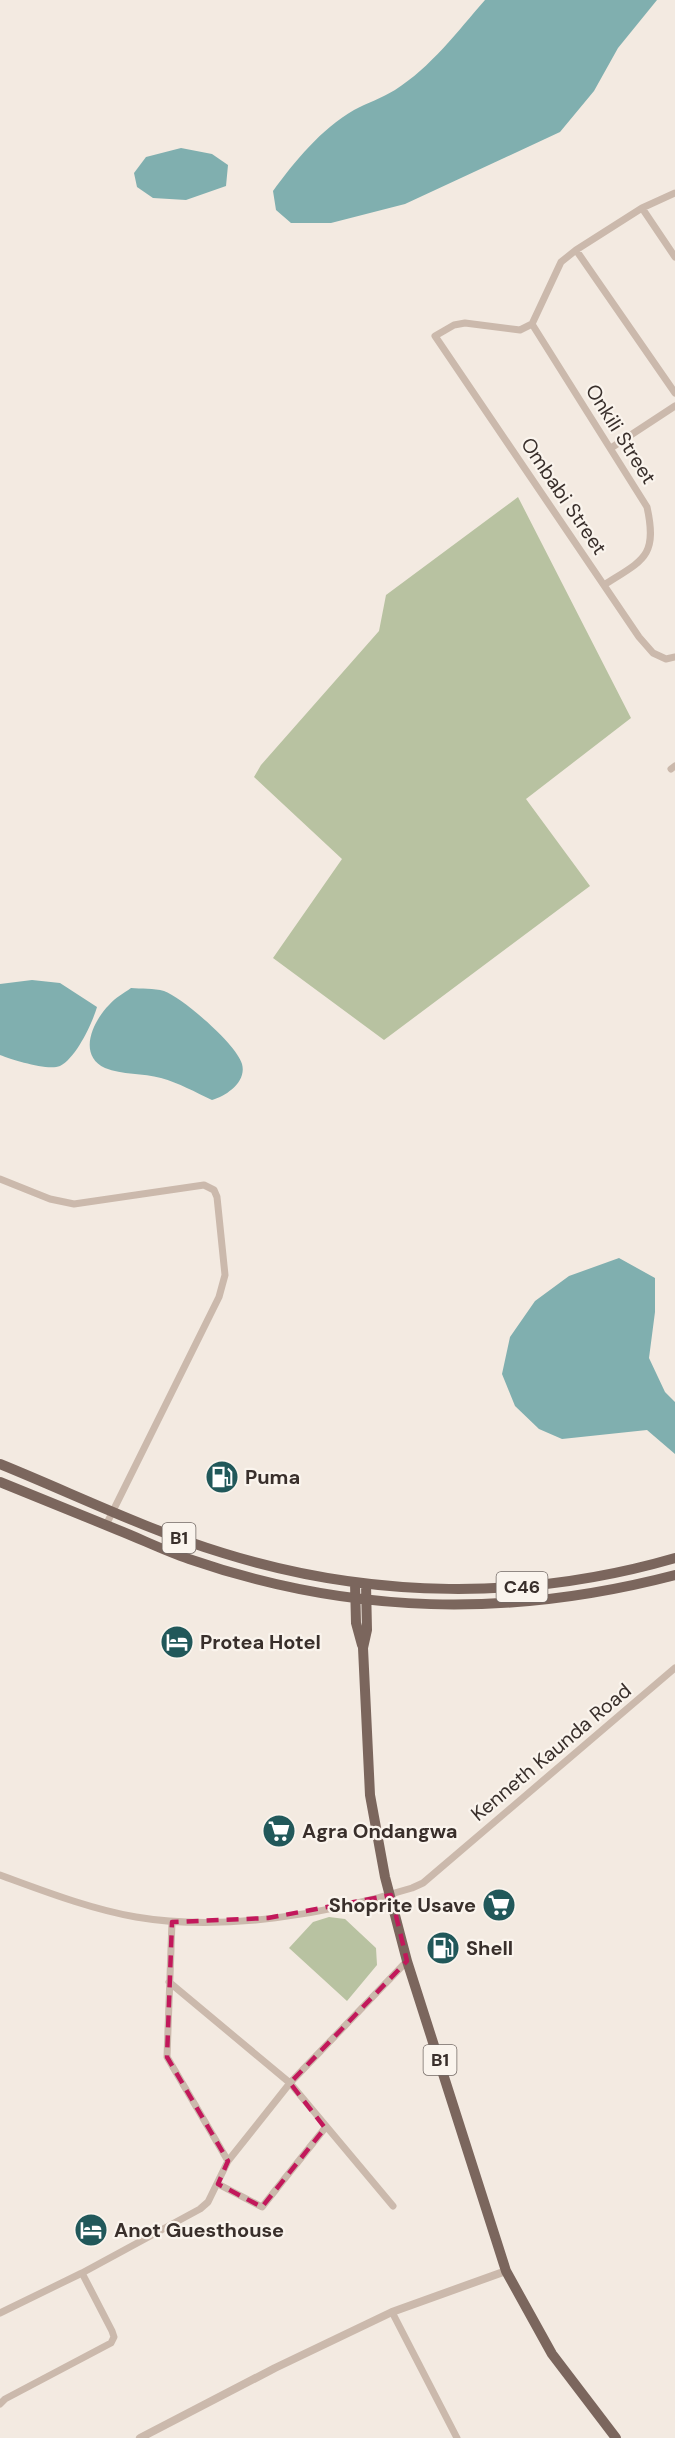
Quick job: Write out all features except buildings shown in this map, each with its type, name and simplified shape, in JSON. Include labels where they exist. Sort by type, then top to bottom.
[{"type":"main road","name":"B1","points":[[0,1464],[223,1553],[312,1577],[361,1583]]},
{"type":"main road","name":"B1","points":[[0,1482],[219,1569],[298,1589],[367,1600]]},
{"type":"main road","name":"C46","points":[[361,1583],[427,1589],[482,1590],[538,1586],[637,1569],[675,1558]]},
{"type":"main road","name":"C46","points":[[367,1600],[436,1606],[545,1601],[596,1594],[675,1575]]},
{"type":"main road","name":"B1","points":[[361,1583],[354,1599],[356,1623],[363,1648],[370,1795],[385,1877],[407,1961],[506,2271],[552,2354],[616,2438]]},
{"type":"main road","name":"B1","points":[[361,1583],[367,1600],[367,1630],[363,1648]]},
{"type":"street","points":[[532,324],[561,262],[642,208],[675,193]]},
{"type":"street","points":[[642,208],[675,257]]},
{"type":"street","points":[[576,250],[675,393]]},
{"type":"street","name":"Ombabi Street","points":[[532,324],[520,330],[465,323],[454,325],[435,336],[639,637],[653,653],[666,659],[675,657]]},
{"type":"street","name":"Onkili Street","points":[[532,324],[646,507],[652,541],[646,554],[604,585]]},
{"type":"street","points":[[611,448],[675,406]]},
{"type":"street","points":[[0,1179],[50,1199],[74,1204],[204,1185],[214,1190],[217,1197],[225,1275],[219,1297],[106,1525]]},
{"type":"street","name":"Kenneth Kaunda Road","points":[[0,1875],[92,1907],[135,1917],[172,1922],[268,1918],[391,1895],[423,1883],[675,1668]]},
{"type":"street","points":[[172,1922],[167,2058],[228,2161]]},
{"type":"street","points":[[0,2313],[82,2273],[200,2209],[208,2202],[228,2161],[290,2083],[407,1961]]},
{"type":"street","points":[[169,1982],[290,2083],[393,2205]]},
{"type":"street","points":[[218,2184],[262,2207],[326,2128]]},
{"type":"street","points":[[140,2438],[392,2312],[506,2271]]},
{"type":"street","points":[[0,2404],[4,2399],[111,2343],[114,2337],[112,2331],[82,2273]]},
{"type":"street","points":[[392,2312],[457,2438]]},
{"type":"highlighted area","points":[[391,1895],[407,1961],[290,2083],[325,2128],[262,2207],[218,2184],[228,2161],[167,2057],[172,1922],[268,1918]]},
{"type":"green space","points":[[518,497],[631,718],[526,799],[590,886],[384,1040],[273,958],[342,859],[254,777],[261,765],[379,631],[386,595]]},
{"type":"green space","points":[[329,1917],[345,1919],[376,1948],[377,1965],[347,2001],[289,1948],[313,1922]]},
{"type":"water","points":[[485,0],[657,0],[618,48],[594,91],[560,132],[405,204],[331,223],[291,223],[276,210],[273,191],[309,146],[331,126],[354,110],[385,96],[408,81],[443,48]]},
{"type":"water","points":[[181,148],[212,154],[228,165],[226,186],[186,200],[153,198],[137,187],[134,173],[146,157]]},
{"type":"water","points":[[32,980],[60,983],[97,1007],[87,1031],[72,1056],[60,1066],[39,1066],[0,1055],[0,984]]},
{"type":"water","points":[[131,988],[160,990],[173,995],[220,1034],[242,1064],[241,1077],[234,1087],[212,1100],[168,1080],[112,1070],[96,1062],[90,1047],[93,1029],[109,1005]]},
{"type":"water","points":[[619,1258],[655,1278],[655,1312],[649,1358],[665,1392],[675,1402],[675,1454],[647,1430],[562,1439],[539,1429],[515,1406],[502,1374],[510,1337],[535,1301],[569,1276]]},
{"type":"place","name":"Puma","points":[[222,1477]]},
{"type":"place","name":"Protea Hotel","points":[[177,1642]]},
{"type":"place","name":"Agra Ondangwa","points":[[279,1831]]},
{"type":"place","name":"Shoprite Usave","points":[[499,1905]]},
{"type":"place","name":"Shell","points":[[443,1948]]},
{"type":"place","name":"Anot Guesthouse","points":[[91,2230]]}]
